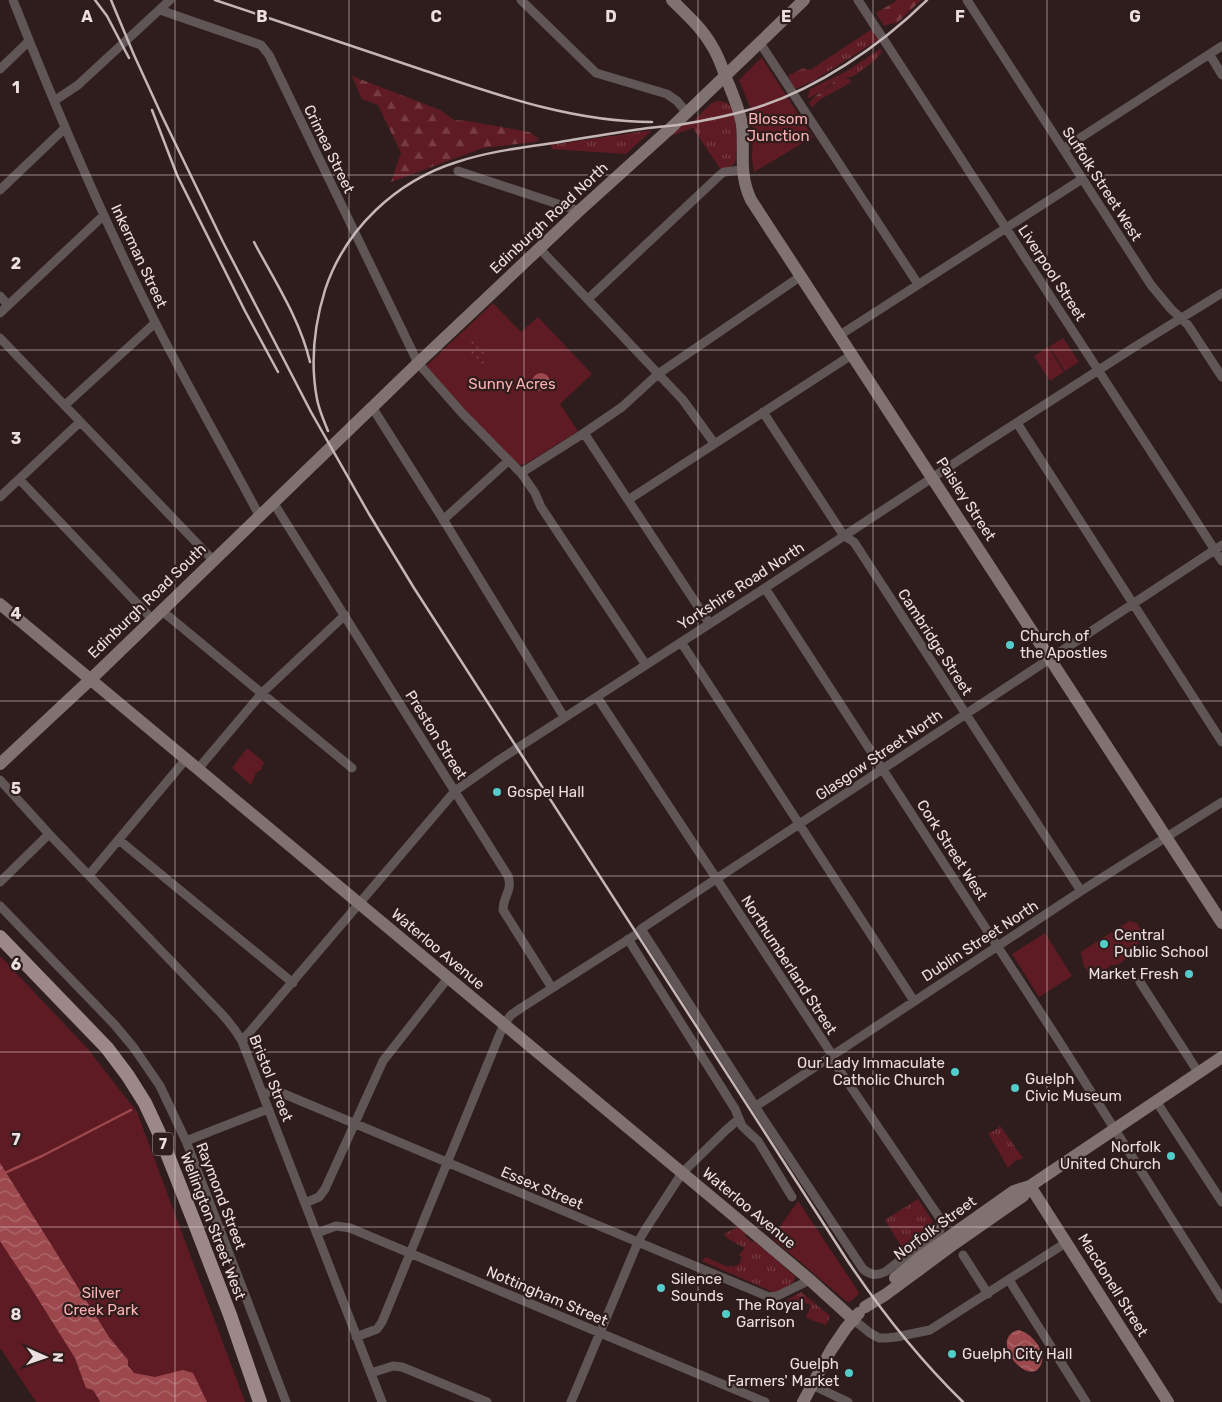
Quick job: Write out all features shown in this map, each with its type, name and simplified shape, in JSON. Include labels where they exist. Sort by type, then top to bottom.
[{"type":"main road","name":"Paisley Street","points":[[672,0],[702,32],[721,62],[741,118],[742,170],[751,199],[1222,923]]},
{"type":"main road","name":"Edinburgh Road North","points":[[316,461],[578,211],[687,113],[804,0]]},
{"type":"main road","name":"Edinburgh Road South","points":[[0,764],[90,680],[316,461]]},
{"type":"main road","name":"Waterloo Avenue","points":[[0,604],[810,1280],[854,1320]]},
{"type":"main road","name":"Wellington Street West","points":[[0,937],[107,1048],[145,1103],[159,1132],[230,1315],[260,1402]]},
{"type":"main road","name":"Norfolk Street","points":[[803,1402],[831,1350],[865,1307],[885,1295],[1023,1196],[1030,1186],[1222,1057]]},
{"type":"main road","name":"Macdonell Street","points":[[1030,1186],[1168,1402]]},
{"type":"street","name":"Inkerman Street","points":[[13,0],[65,128],[155,322],[260,515]]},
{"type":"street","points":[[54,100],[78,85],[170,0]]},
{"type":"street","points":[[514,0],[523,2],[596,73],[666,94],[677,101],[687,113]]},
{"type":"street","name":"Liverpool Street","points":[[858,0],[1098,371],[1218,547],[1222,561]]},
{"type":"street","name":"Suffolk Street West","points":[[967,0],[1151,285],[1171,309],[1188,325],[1222,377]]},
{"type":"street","name":"Crimea Street","points":[[160,10],[261,44],[269,55],[418,363],[521,473],[535,493],[541,507],[646,665]]},
{"type":"street","points":[[0,69],[29,41]]},
{"type":"street","points":[[760,42],[918,284]]},
{"type":"street","points":[[1063,149],[1222,46]]},
{"type":"street","points":[[1210,55],[1222,74]]},
{"type":"street","points":[[0,190],[65,128]]},
{"type":"street","points":[[588,299],[720,174],[742,170]]},
{"type":"street","points":[[458,171],[578,211]]},
{"type":"street","points":[[840,334],[1082,179]]},
{"type":"street","points":[[0,313],[104,215]]},
{"type":"street","points":[[540,249],[683,400],[714,443]]},
{"type":"street","points":[[521,473],[622,407],[658,374],[801,276]]},
{"type":"street","name":"Yorkshire Road North","points":[[242,1041],[455,791],[564,717],[1017,423],[1222,293]]},
{"type":"street","points":[[0,296],[8,305]]},
{"type":"street","points":[[65,406],[155,322]]},
{"type":"street","points":[[0,338],[213,560]]},
{"type":"street","points":[[628,500],[853,354]]},
{"type":"street","points":[[372,407],[564,717]]},
{"type":"street","name":"Cambridge Street","points":[[763,412],[844,536],[854,542],[1081,890]]},
{"type":"street","points":[[0,497],[80,422]]},
{"type":"street","points":[[1017,423],[1222,742]]},
{"type":"street","points":[[584,433],[709,623]]},
{"type":"street","points":[[443,520],[508,461]]},
{"type":"street","points":[[19,479],[157,614],[262,694],[352,768]]},
{"type":"street","name":"Preston Street","points":[[273,502],[508,876],[510,882],[509,889],[503,904],[503,910],[552,988]]},
{"type":"street","name":"Glasgow Street North","points":[[504,1024],[511,1015],[628,940],[716,879],[1218,547]]},
{"type":"street","name":"Cork Street West","points":[[765,588],[1115,1128],[1222,1299]]},
{"type":"street","points":[[198,769],[262,694],[345,615]]},
{"type":"street","points":[[681,642],[914,1001]]},
{"type":"street","name":"Northumberland Street","points":[[597,697],[833,1056],[834,1062],[940,1220],[940,1230],[893,1266],[879,1274],[872,1274],[863,1269],[756,1106]]},
{"type":"street","points":[[89,875],[186,759]]},
{"type":"street","name":"Bristol Street","points":[[0,780],[49,834],[233,1026],[242,1041],[382,1402]]},
{"type":"street","name":"Dublin Street North","points":[[756,1106],[1081,890],[1222,802]]},
{"type":"street","points":[[0,882],[49,834]]},
{"type":"street","points":[[120,840],[293,983]]},
{"type":"street","name":"Raymond Street","points":[[0,906],[107,1017],[134,1048],[160,1086],[186,1141],[286,1402]]},
{"type":"street","points":[[642,929],[756,1106]]},
{"type":"street","points":[[628,940],[735,1109],[742,1126],[758,1141],[792,1197]]},
{"type":"street","points":[[305,1203],[319,1196],[325,1189],[383,1061],[448,978]]},
{"type":"street","points":[[1140,982],[1198,1072]]},
{"type":"street","points":[[356,1337],[377,1328],[382,1322],[504,1024]]},
{"type":"street","name":"Essex Street","points":[[263,1094],[277,1091],[769,1297],[777,1296],[810,1280]]},
{"type":"street","points":[[1156,1101],[1222,1202]]},
{"type":"street","points":[[186,1141],[268,1109]]},
{"type":"street","points":[[571,1402],[638,1242],[645,1230],[682,1173],[740,1119]]},
{"type":"street","name":"Nottingham Street","points":[[317,1233],[336,1226],[345,1227],[765,1402]]},
{"type":"street","points":[[854,1320],[878,1338],[930,1330],[1067,1242]]},
{"type":"street","points":[[963,1255],[984,1296]]},
{"type":"street","points":[[1009,1280],[1086,1402]]},
{"type":"street","points":[[371,1373],[393,1366],[402,1367],[487,1402]]},
{"type":"street","points":[[812,1385],[848,1402]]},
{"type":"green space","points":[[898,0],[921,0],[897,23],[884,26],[876,13]]},
{"type":"green space","points":[[872,29],[878,40],[813,81],[795,89],[788,76],[803,68],[810,70]]},
{"type":"green space","points":[[880,49],[882,52],[874,61],[854,76],[831,83],[823,91],[807,99],[810,89],[847,71]]},
{"type":"green space","name":"Blossom Junction","points":[[761,58],[813,137],[754,172],[750,107],[739,80]]},
{"type":"green space","points":[[352,76],[440,110],[454,120],[529,132],[538,138],[538,141],[483,148],[391,182],[401,153],[378,105],[362,99]]},
{"type":"green space","points":[[846,78],[851,80],[850,83],[819,100],[813,107],[811,106],[809,103],[816,95],[835,81]]},
{"type":"green space","points":[[717,101],[725,102],[730,106],[736,130],[737,150],[735,163],[721,170],[693,128],[670,136],[683,125],[692,123],[710,104]]},
{"type":"green space","points":[[652,130],[626,154],[552,149],[551,145]]},
{"type":"green space","name":"Sunny Acres","points":[[493,303],[521,332],[538,317],[592,374],[560,404],[578,431],[521,465],[512,460],[430,373],[426,366]]},
{"type":"green space","points":[[476,337],[483,345],[482,349],[485,353],[482,356],[487,361],[481,366],[467,351],[472,346],[469,343]]},
{"type":"green space","points":[[1063,338],[1079,362],[1065,371],[1049,347]]},
{"type":"green space","points":[[1048,347],[1064,372],[1050,381],[1034,356]]},
{"type":"green space","points":[[247,748],[265,763],[262,769],[256,773],[251,785],[232,768]]},
{"type":"green space","points":[[1129,921],[1137,923],[1144,935],[1133,951],[1122,962],[1111,965],[1099,975],[1089,974],[1083,964],[1081,952]]},
{"type":"green space","points":[[1045,933],[1072,976],[1039,997],[1012,954]]},
{"type":"green space","name":"Silver Creek Park","points":[[0,956],[88,1049],[137,1112],[245,1402],[36,1402],[0,1348]]},
{"type":"green space","points":[[1000,1126],[1023,1158],[1015,1161],[1008,1168],[988,1133]]},
{"type":"green space","points":[[918,1199],[932,1220],[931,1228],[903,1249],[885,1220]]},
{"type":"green space","points":[[798,1201],[858,1291],[858,1295],[850,1302],[846,1301],[772,1238]]},
{"type":"green space","points":[[738,1227],[746,1234],[745,1236],[752,1242],[754,1241],[795,1276],[794,1282],[779,1292],[773,1292],[702,1261],[705,1257],[728,1267],[739,1264],[742,1257],[739,1255],[745,1248],[730,1240],[724,1234]]},
{"type":"green space","points":[[801,1292],[830,1316],[826,1325],[806,1318],[811,1305],[792,1299],[790,1305],[783,1302]]},
{"type":"water","points":[[541,373],[547,376],[550,382],[547,388],[541,391],[535,388],[532,382],[535,376]]},
{"type":"water","points":[[0,1163],[109,1337],[128,1360],[128,1366],[134,1373],[155,1377],[183,1370],[193,1373],[207,1402],[99,1402],[93,1390],[86,1388],[75,1358],[0,1241]]},
{"type":"water","points":[[1018,1330],[1029,1335],[1041,1351],[1041,1364],[1038,1369],[1032,1372],[1018,1365],[1008,1350],[1007,1342],[1010,1335]]},
{"type":"waterway","points":[[0,1175],[42,1156],[131,1110]]},
{"type":"railway","points":[[95,0],[107,16],[129,58]]},
{"type":"railway","points":[[111,0],[162,116],[223,242],[311,412],[369,514],[414,588],[847,1260],[901,1334],[963,1402]]},
{"type":"railway","points":[[215,0],[505,97],[563,112],[592,117],[652,122]]},
{"type":"railway","points":[[328,431],[318,403],[314,371],[314,344],[325,290],[345,247],[359,228],[376,210],[413,181],[435,170],[482,155],[626,131],[697,122],[743,112],[776,101],[846,65],[889,34],[927,0]]},
{"type":"railway","points":[[152,110],[177,175],[245,311],[278,372]]},
{"type":"railway","points":[[254,242],[293,315],[306,346],[310,362]]},
{"type":"place","name":"Church of the Apostles","points":[[1010,645]]},
{"type":"place","name":"Gospel Hall","points":[[497,792]]},
{"type":"place","name":"Central Public School","points":[[1104,944]]},
{"type":"place","name":"Market Fresh","points":[[1189,974]]},
{"type":"place","name":"Our Lady Immaculate Catholic Church","points":[[955,1072]]},
{"type":"place","name":"Guelph Civic Museum","points":[[1015,1088]]},
{"type":"place","name":"Norfolk United Church","points":[[1171,1156]]},
{"type":"place","name":"Silence Sounds","points":[[661,1288]]},
{"type":"place","name":"The Royal Garrison","points":[[726,1314]]},
{"type":"place","name":"Guelph City Hall","points":[[952,1354]]},
{"type":"place","name":"Guelph Farmers' Market","points":[[849,1373]]}]
